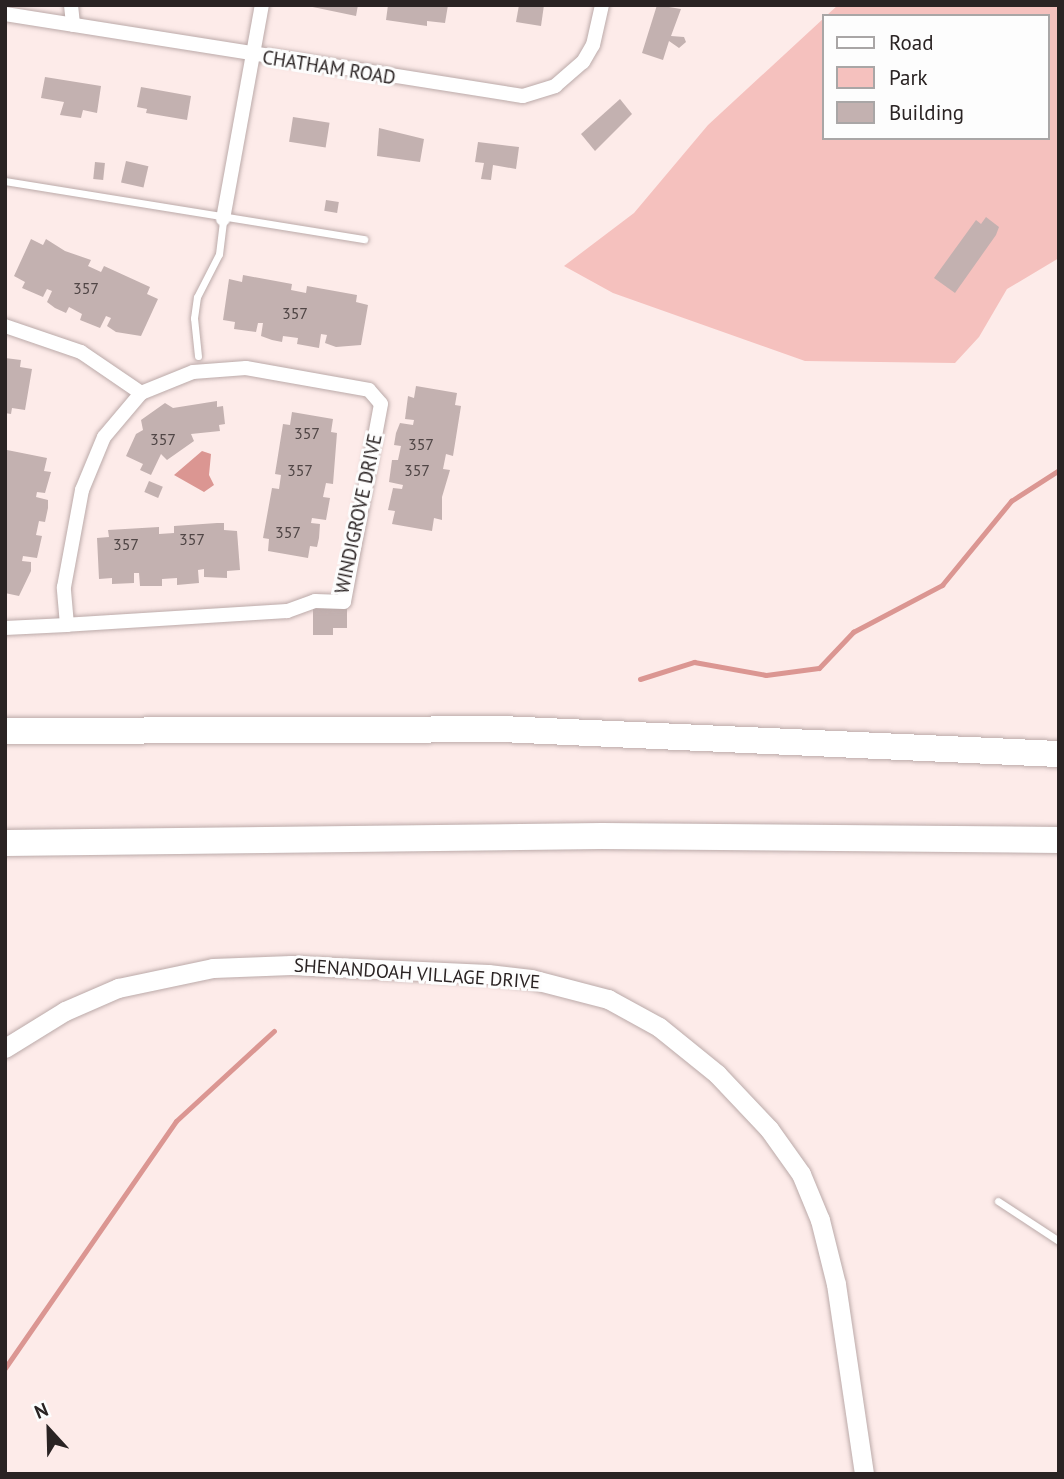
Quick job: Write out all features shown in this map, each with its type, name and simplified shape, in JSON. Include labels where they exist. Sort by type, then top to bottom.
[{"type":"highway","points":[[5,731],[501,729],[1059,754]]},
{"type":"highway","points":[[5,843],[669,835],[1059,840]]},
{"type":"street","points":[[71,5],[73,25]]},
{"type":"street","points":[[223,219],[262,5]]},
{"type":"street","name":"CHATHAM ROAD","points":[[5,14],[252,56],[523,96],[555,86],[583,62],[593,45],[603,5]]},
{"type":"street","points":[[5,326],[81,352],[141,393]]},
{"type":"street","name":"WINDIGROVE DRIVE","points":[[5,628],[67,625],[286,611],[315,601],[344,602],[381,404],[369,390],[246,368],[193,372],[141,393],[104,437],[82,490],[64,587],[67,625]]},
{"type":"street","name":"SHENANDOAH VILLAGE DRIVE","points":[[5,1048],[65,1011],[118,988],[213,968],[292,965],[488,974],[531,979],[608,999],[659,1027],[707,1065],[769,1129],[801,1174],[820,1220],[833,1272],[864,1474]]},
{"type":"lane","points":[[5,181],[223,219],[364,239]]},
{"type":"lane","points":[[198,356],[194,318],[197,298],[219,254],[223,219]]},
{"type":"lane","points":[[998,1201],[1059,1241]]},
{"type":"green space","points":[[838,5],[1059,5],[1059,258],[1007,289],[979,337],[955,363],[805,361],[613,293],[564,266],[634,213],[708,125],[822,20],[822,140],[1050,140],[1050,14],[828,14]]},
{"type":"shaded area","points":[[202,451],[211,454],[209,475],[214,485],[204,492],[174,475]]},
{"type":"building","points":[[303,5],[358,5],[356,16]]},
{"type":"building","points":[[388,5],[448,5],[445,23],[427,21],[427,26],[386,20]]},
{"type":"building","points":[[519,5],[544,5],[541,26],[516,22]]},
{"type":"building","points":[[657,5],[681,9],[671,36],[684,37],[686,42],[679,48],[669,41],[663,60],[642,53]]},
{"type":"building","points":[[45,77],[101,86],[97,113],[83,110],[81,118],[60,115],[64,102],[41,98]]},
{"type":"building","points":[[141,87],[191,96],[187,120],[146,113],[147,109],[137,107]]},
{"type":"building","points":[[620,99],[632,114],[595,151],[581,134]]},
{"type":"building","points":[[293,117],[330,123],[326,147],[289,142]]},
{"type":"building","points":[[379,128],[424,139],[420,162],[377,156]]},
{"type":"building","points":[[478,142],[519,147],[516,169],[493,165],[491,180],[481,179],[484,163],[475,162]]},
{"type":"building","points":[[126,161],[148,166],[143,188],[121,182]]},
{"type":"building","points":[[95,162],[105,163],[103,180],[93,179]]},
{"type":"building","points":[[326,200],[339,202],[337,213],[324,211]]},
{"type":"building","points":[[986,217],[999,227],[996,235],[955,293],[934,278],[976,220],[981,224]]},
{"type":"building","points":[[31,239],[43,245],[46,239],[65,251],[91,260],[88,266],[101,272],[104,266],[150,287],[147,294],[158,299],[141,336],[116,332],[107,326],[111,318],[106,316],[100,328],[80,320],[82,314],[69,307],[66,313],[55,308],[47,302],[52,291],[47,289],[43,297],[22,288],[25,282],[14,276]]},
{"type":"building","points":[[243,275],[292,284],[291,290],[306,293],[307,286],[357,295],[356,302],[368,305],[361,345],[336,347],[325,343],[327,335],[321,334],[319,348],[297,344],[298,338],[283,336],[282,342],[272,340],[261,336],[263,323],[258,323],[256,332],[234,329],[235,322],[223,320],[229,279],[242,282]]},
{"type":"building","points":[[5,358],[21,360],[20,367],[32,369],[25,410],[12,408],[11,414],[5,413]]},
{"type":"building","points":[[416,386],[457,393],[455,405],[461,406],[453,456],[446,454],[443,469],[450,470],[442,497],[442,520],[434,518],[432,531],[392,524],[395,511],[388,510],[393,488],[402,489],[403,485],[389,482],[392,460],[398,460],[401,446],[394,445],[396,433],[400,423],[413,425],[414,420],[405,419],[408,396],[414,398]]},
{"type":"building","points":[[217,401],[217,407],[223,406],[225,424],[219,425],[220,431],[191,434],[194,441],[167,460],[161,454],[151,475],[140,470],[143,464],[126,456],[136,434],[143,430],[141,420],[165,403],[173,408]]},
{"type":"building","points":[[292,412],[333,419],[331,432],[337,433],[333,484],[326,483],[323,497],[330,498],[326,520],[312,518],[311,523],[320,524],[319,538],[317,547],[310,546],[308,558],[268,551],[269,539],[263,538],[272,488],[279,489],[281,475],[275,474],[283,424],[290,425]]},
{"type":"building","points":[[7,450],[47,458],[44,471],[51,472],[45,493],[37,492],[36,497],[48,500],[48,508],[45,522],[39,521],[36,535],[42,536],[37,558],[23,556],[22,561],[31,562],[31,571],[19,596],[5,593]]},
{"type":"building","points":[[149,481],[163,487],[158,498],[144,492]]},
{"type":"building","points":[[224,523],[224,530],[237,531],[240,570],[227,571],[227,578],[204,577],[204,569],[198,570],[199,583],[177,585],[177,578],[162,579],[162,586],[140,586],[139,573],[134,573],[134,583],[112,584],[112,578],[99,579],[97,538],[109,537],[108,530],[159,527],[159,534],[174,533],[174,526]]},
{"type":"building","points":[[313,608],[347,608],[347,628],[333,628],[333,635],[313,635]]},
{"type":"waterway","points":[[640,679],[694,662],[766,675],[819,668],[853,632],[942,585],[1011,501],[1059,470]]},
{"type":"waterway","points":[[5,1368],[176,1121],[274,1031]]}]
